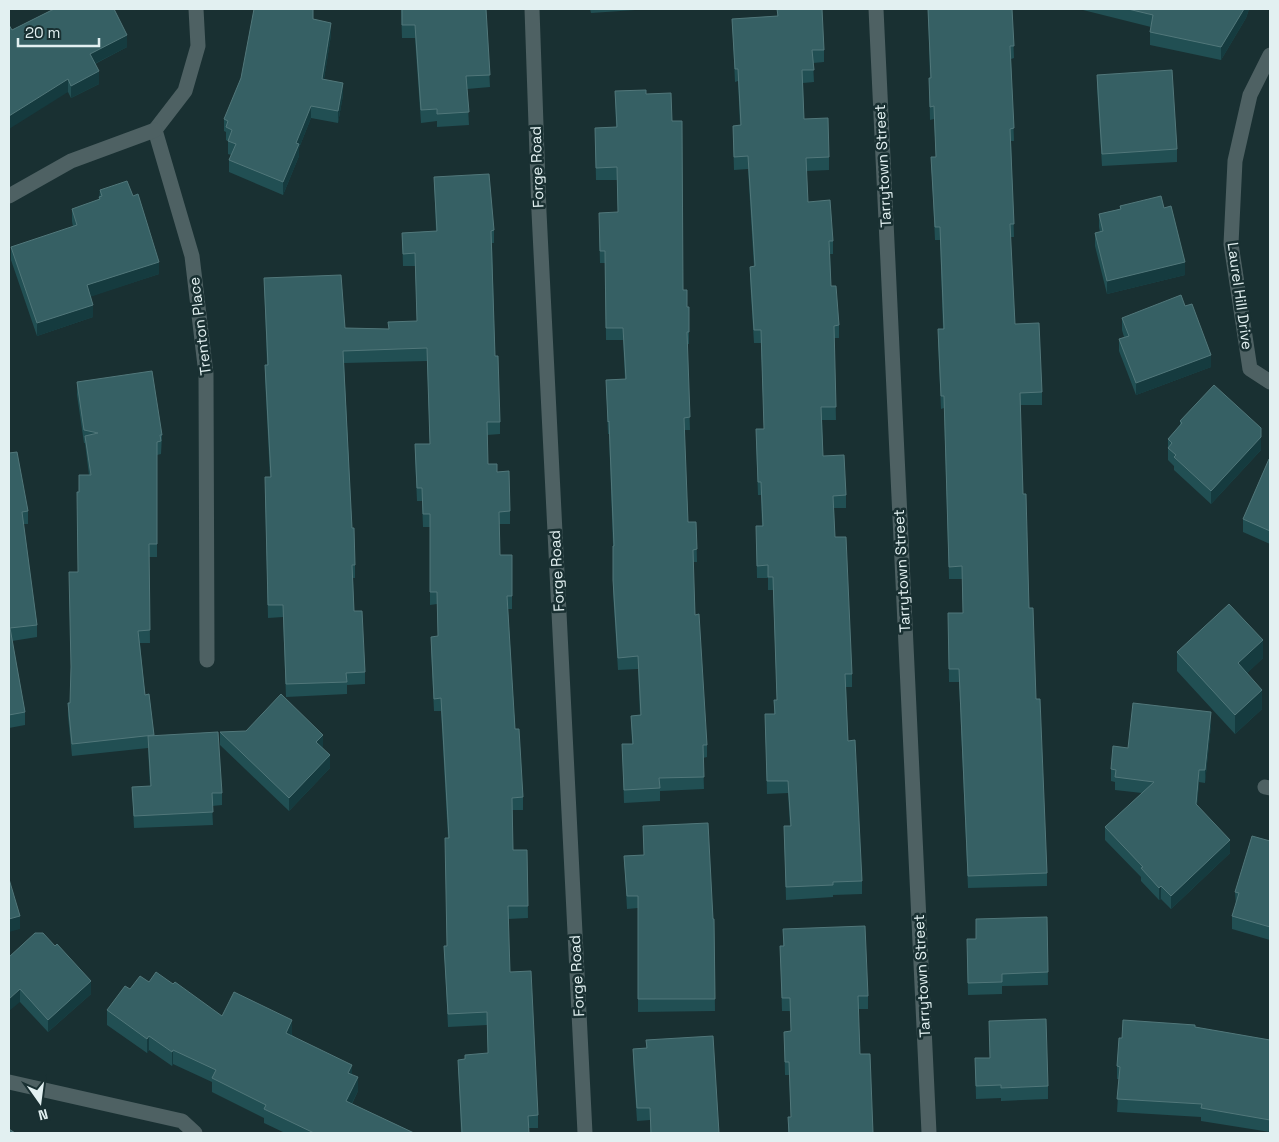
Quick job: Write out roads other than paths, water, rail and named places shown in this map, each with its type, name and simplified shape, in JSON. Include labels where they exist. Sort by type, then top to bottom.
[{"type":"street","points":[[9,196],[71,161],[155,130],[185,91],[198,46],[196,9]]},
{"type":"street","name":"Forge Road","points":[[532,9],[539,212],[585,1133]]},
{"type":"street","name":"Tarrytown Street","points":[[876,9],[929,1133]]},
{"type":"street","name":"Laurel Hill Drive","points":[[1270,55],[1250,95],[1235,161],[1231,244],[1250,369],[1270,382]]},
{"type":"street","name":"Trenton Place","points":[[155,130],[192,256],[206,374],[207,660]]},
{"type":"street","points":[[9,1082],[182,1121],[195,1133]]}]
